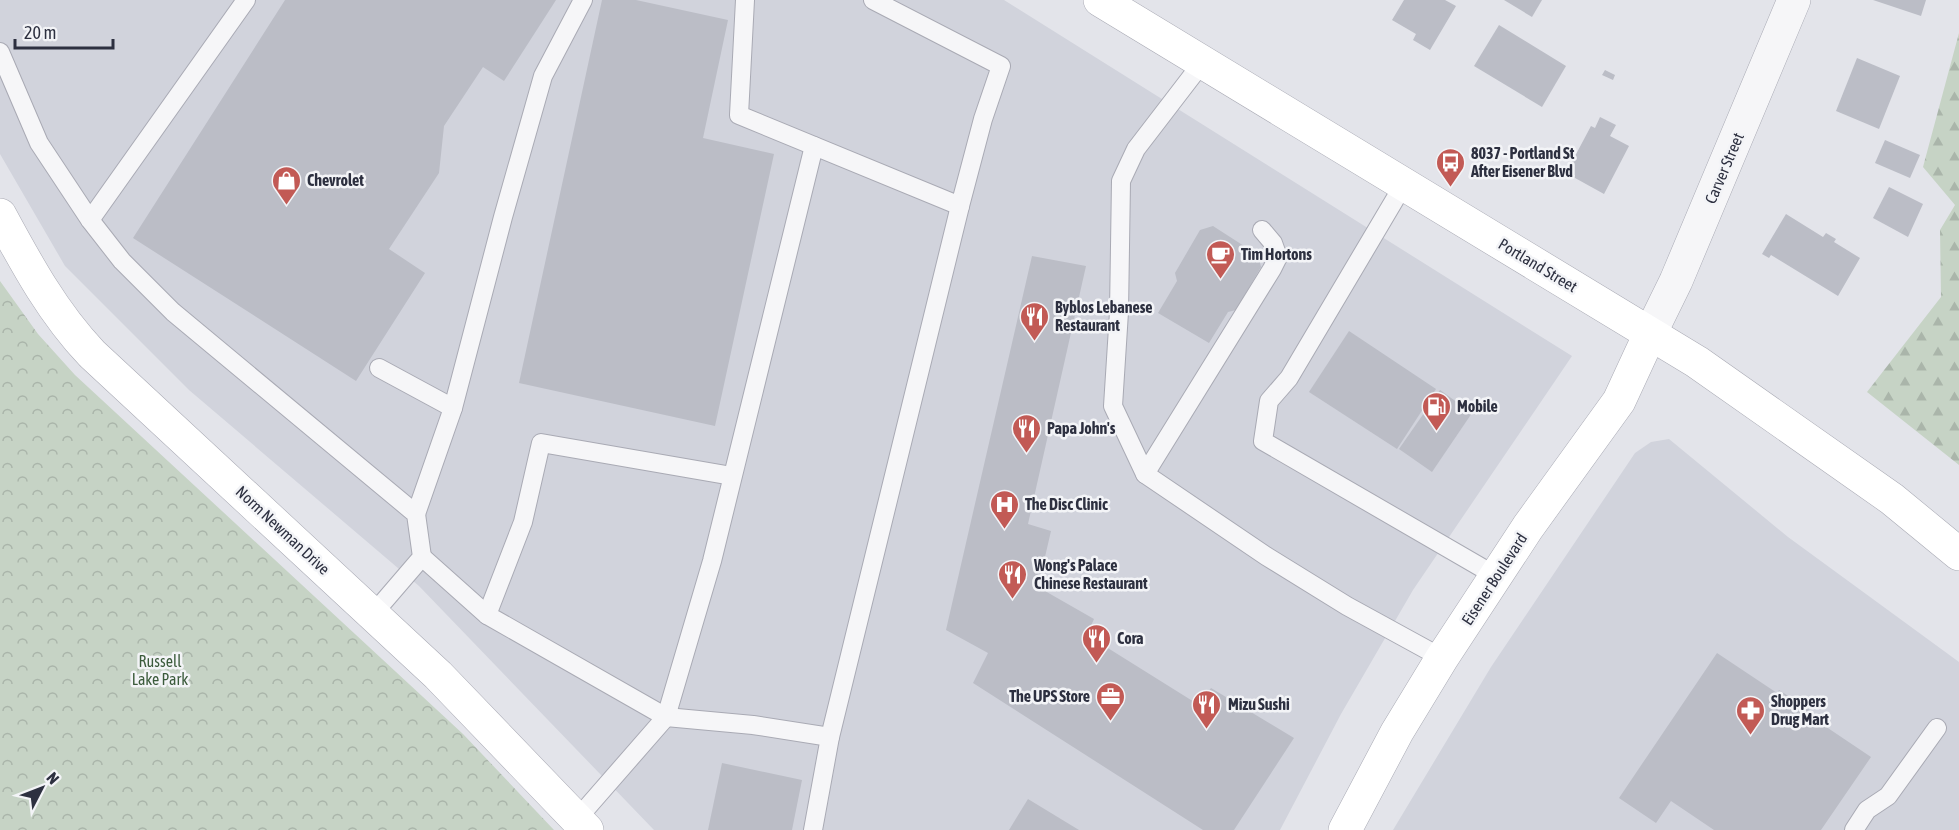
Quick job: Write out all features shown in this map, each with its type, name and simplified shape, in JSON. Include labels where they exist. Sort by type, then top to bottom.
[{"type":"street","name":"Portland Street","points":[[1100,0],[1697,362],[1892,500],[1959,554]]},
{"type":"street","name":"Carver Street","points":[[1650,334],[1676,281],[1794,0]]},
{"type":"street","name":"Norm Newman Drive","points":[[0,215],[28,269],[59,316],[92,354],[438,675],[582,825]]},
{"type":"street","name":"Eisener Boulevard","points":[[1345,830],[1397,732],[1442,658],[1528,527],[1618,401],[1650,334]]},
{"type":"lane","points":[[90,220],[246,0]]},
{"type":"lane","points":[[584,0],[543,76],[453,408],[416,514],[422,557],[487,615],[666,717],[753,725],[830,737]]},
{"type":"lane","points":[[745,0],[739,115],[960,206]]},
{"type":"lane","points":[[813,830],[830,737],[960,206],[983,119],[1001,66],[873,0]]},
{"type":"lane","points":[[0,52],[39,143],[90,220],[122,261],[173,312],[416,514]]},
{"type":"lane","points":[[1202,63],[1136,149],[1121,181],[1119,312],[1113,406],[1145,474],[1266,556],[1347,606],[1442,658]]},
{"type":"lane","points":[[582,825],[666,717],[712,561],[814,146]]},
{"type":"lane","points":[[1404,184],[1288,378],[1269,401],[1263,441],[1496,576]]},
{"type":"lane","points":[[1145,474],[1272,269],[1278,256],[1273,243],[1262,230]]},
{"type":"lane","points":[[380,368],[453,408]]},
{"type":"lane","points":[[487,615],[523,522],[541,443],[732,476]]},
{"type":"lane","points":[[373,614],[422,557]]},
{"type":"lane","points":[[1854,830],[1867,810],[1888,796],[1937,728]]},
{"type":"shaded area","points":[[0,0],[1004,0],[1572,356],[1413,590],[1341,714],[1280,830],[654,830],[419,586],[189,390],[65,266],[0,154]]},
{"type":"shaded area","points":[[1669,439],[1788,537],[1959,662],[1959,830],[1393,830],[1491,667],[1635,453],[1651,442]]},
{"type":"green space","points":[[1959,33],[1959,465],[1867,392],[1941,297],[1940,230],[1955,205],[1923,167]]},
{"type":"green space","name":"Russell Lake Park","points":[[0,281],[38,334],[75,375],[463,734],[554,830],[0,830]]},
{"type":"building","name":"Chevrolet","points":[[285,0],[556,0],[504,81],[483,67],[444,126],[439,173],[389,249],[425,273],[356,381],[133,238]]},
{"type":"building","points":[[602,0],[636,0],[728,20],[703,138],[774,154],[715,426],[519,383]]},
{"type":"building","points":[[1404,0],[1445,0],[1456,6],[1430,50],[1413,40],[1416,34],[1392,20]]},
{"type":"building","points":[[1504,0],[1542,0],[1532,17]]},
{"type":"building","points":[[1873,0],[1926,0],[1921,16]]},
{"type":"building","points":[[1499,25],[1566,66],[1542,107],[1474,66]]},
{"type":"building","points":[[1857,58],[1900,76],[1879,129],[1836,111]]},
{"type":"building","points":[[1605,70],[1615,75],[1613,80],[1602,75]]},
{"type":"building","points":[[1600,117],[1616,125],[1610,136],[1629,146],[1604,194],[1566,173],[1591,126],[1595,128]]},
{"type":"building","points":[[1885,140],[1920,155],[1910,178],[1875,163]]},
{"type":"building","points":[[1889,187],[1923,204],[1908,237],[1873,218]]},
{"type":"building","points":[[1786,214],[1823,237],[1826,233],[1836,239],[1834,242],[1860,258],[1838,296],[1771,255],[1769,258],[1762,254]]},
{"type":"building","points":[[1213,226],[1258,255],[1261,267],[1236,310],[1228,312],[1209,343],[1158,313],[1177,281],[1175,273],[1200,230]]},
{"type":"building","points":[[1032,256],[1086,266],[1028,524],[1051,531],[1038,587],[1094,619],[1087,635],[1199,705],[1211,688],[1294,738],[1234,830],[1203,830],[973,683],[988,653],[946,630]]},
{"type":"building","points":[[1349,331],[1436,389],[1397,449],[1309,392]]},
{"type":"building","name":"Mobile","points":[[1440,390],[1472,413],[1432,472],[1399,449]]},
{"type":"building","name":"Shoppers Drug Mart","points":[[1717,653],[1777,693],[1779,690],[1810,710],[1807,714],[1871,757],[1821,830],[1714,830],[1671,801],[1656,823],[1619,798]]},
{"type":"building","points":[[722,763],[802,780],[792,830],[708,830]]},
{"type":"building","points":[[1028,799],[1079,830],[1009,830]]},
{"type":"place","name":"8037 - Portland St After Eisener Blvd","points":[[1450,188]]},
{"type":"place","name":"Chevrolet","points":[[286,206]]},
{"type":"place","name":"Tim Hortons","points":[[1220,280]]},
{"type":"place","name":"Byblos Lebanese Restaurant","points":[[1034,342]]},
{"type":"place","name":"Mobile","points":[[1436,432]]},
{"type":"place","name":"Papa John's","points":[[1026,454]]},
{"type":"place","name":"The Disc Clinic","points":[[1004,530]]},
{"type":"place","name":"Wong's Palace Chinese Restaurant","points":[[1013,600]]},
{"type":"place","name":"Cora","points":[[1096,664]]},
{"type":"place","name":"The UPS Store","points":[[1111,722]]},
{"type":"place","name":"Mizu Sushi","points":[[1207,730]]},
{"type":"place","name":"Shoppers Drug Mart","points":[[1750,736]]}]
